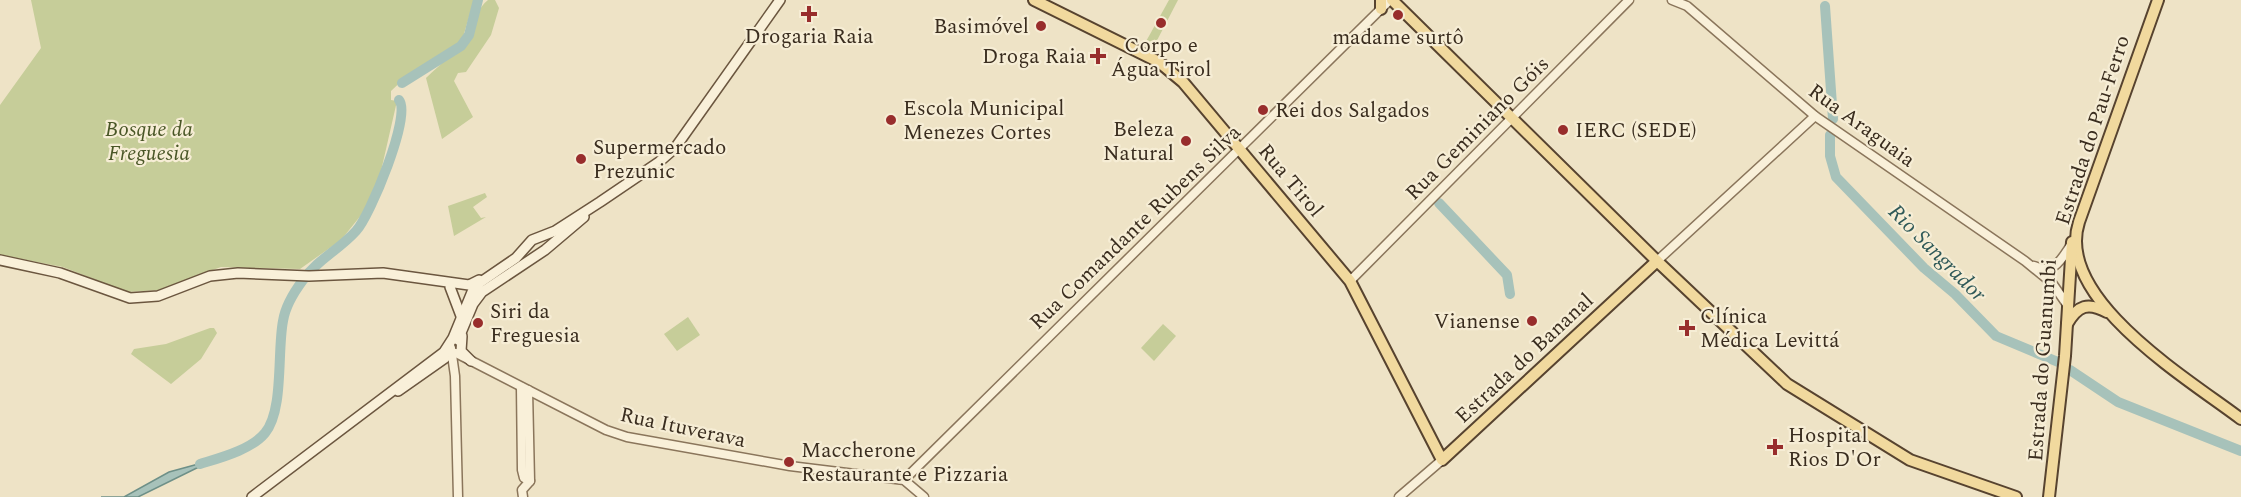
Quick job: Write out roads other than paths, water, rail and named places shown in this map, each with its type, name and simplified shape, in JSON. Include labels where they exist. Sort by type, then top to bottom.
[{"type":"main road","points":[[390,395],[403,382],[448,352],[472,292],[487,278],[516,258],[536,237],[555,231],[675,148],[780,0]]},
{"type":"main road","name":"Rua Tirol","points":[[1034,0],[1165,66],[1183,82],[1350,281],[1436,454]]},
{"type":"main road","points":[[1391,0],[1657,261],[1788,384],[1910,460],[2016,497]]},
{"type":"main road","name":"Estrada do Pau-Ferro","points":[[2158,0],[2077,227],[2076,252],[2082,273],[2110,314],[2166,363],[2241,419]]},
{"type":"main road","points":[[471,361],[464,356],[460,348],[464,327],[473,304],[486,289],[545,250],[600,202]]},
{"type":"main road","name":"Estrada do Guanumbi","points":[[2049,496],[2067,324],[2066,303],[2071,244],[2077,227]]},
{"type":"main road","points":[[522,265],[540,248],[541,242],[536,237]]},
{"type":"main road","points":[[0,260],[67,275],[130,298],[158,296],[221,273],[309,276],[383,273],[468,285],[487,278]]},
{"type":"main road","name":"Estrada do Bananal","points":[[1436,454],[1460,444],[1657,261]]},
{"type":"main road","points":[[440,282],[472,292],[486,289]]},
{"type":"main road","points":[[450,287],[461,317]]},
{"type":"main road","points":[[2067,324],[2073,314],[2084,305],[2097,307],[2110,314]]},
{"type":"main road","points":[[252,497],[390,395],[435,367],[464,327]]},
{"type":"main road","points":[[1436,454],[1445,447],[1460,444]]},
{"type":"street","name":"Rua Comandante Rubens Silva","points":[[904,480],[1239,150],[1381,5],[1391,0]]},
{"type":"street","name":"Rua Geminiano Góis","points":[[1350,281],[1629,0]]},
{"type":"street","name":"Rua Araguaia","points":[[1672,0],[1685,3],[1815,116],[2025,261],[2052,283],[2066,303]]},
{"type":"street","name":"Estrada do Bananal","points":[[1657,261],[1815,116]]},
{"type":"street","name":"Rua Araguaia","points":[[2025,261],[2038,268],[2051,269],[2059,263],[2071,244]]},
{"type":"street","points":[[1647,250],[1673,246]]},
{"type":"street","points":[[448,352],[455,376],[458,497]]},
{"type":"street","name":"Rua Ituverava","points":[[448,352],[471,361],[606,430],[627,437],[790,466],[904,480]]},
{"type":"street","points":[[455,376],[461,364],[471,361]]},
{"type":"street","points":[[435,367],[448,365],[455,376]]},
{"type":"street","points":[[523,497],[522,490],[530,481],[524,478],[522,470],[524,389]]},
{"type":"street","name":"Estrada do Bananal","points":[[1399,497],[1436,454]]},
{"type":"street","points":[[904,480],[924,497]]},
{"type":"water","points":[[213,460],[138,497],[124,497],[169,472]]},
{"type":"waterway","points":[[402,83],[461,46],[469,35],[478,0]]},
{"type":"waterway","name":"Rio Sangrador","points":[[1825,6],[1833,119]]},
{"type":"waterway","points":[[200,464],[234,453],[252,444],[265,433],[271,423],[277,396],[283,321],[290,300],[309,273],[349,238],[362,222],[388,166],[395,144],[400,125],[399,100]]},
{"type":"waterway","name":"Rio Sangrador","points":[[1830,135],[1830,156],[1836,177],[1924,268],[1955,294],[1996,336],[2058,362]]},
{"type":"waterway","points":[[1439,203],[1507,275],[1510,294]]},
{"type":"waterway","name":"Rio Sangrador","points":[[2070,370],[2118,402],[2241,451]]},
{"type":"place","name":"Drogaria Raia","points":[[809,14]]},
{"type":"place","name":"madame surtô","points":[[1398,15]]},
{"type":"place","name":"Corpo e Água Tirol","points":[[1161,23]]},
{"type":"place","name":"Basimóvel","points":[[1041,26]]},
{"type":"place","name":"Droga Raia","points":[[1098,56]]},
{"type":"place","name":"Rei dos Salgados","points":[[1263,110]]},
{"type":"place","name":"Escola Municipal Menezes Cortes","points":[[891,120]]},
{"type":"place","name":"IERC (SEDE)","points":[[1563,130]]},
{"type":"place","name":"Beleza Natural","points":[[1186,141]]},
{"type":"place","name":"Supermercado Prezunic","points":[[581,159]]},
{"type":"place","name":"Vianense","points":[[1532,321]]},
{"type":"place","name":"Siri da Freguesia","points":[[478,323]]},
{"type":"place","name":"Clínica Médica Levittá","points":[[1687,328]]},
{"type":"place","name":"Hospital Rios D'Or","points":[[1775,447]]},
{"type":"place","name":"Maccherone Restaurante e Pizzaria","points":[[789,462]]},
{"type":"park label","name":"Bosque da Freguesia","points":[[149,141]]}]
